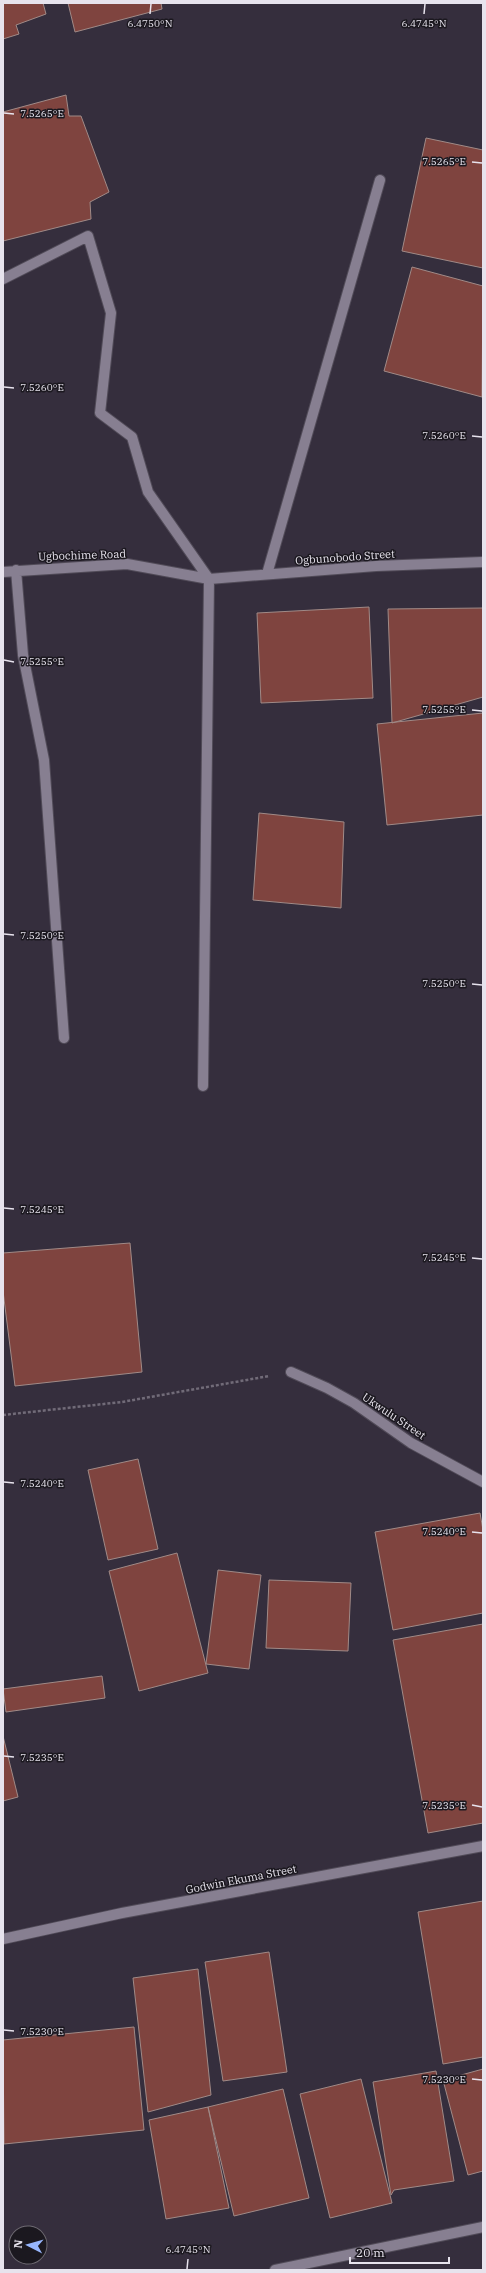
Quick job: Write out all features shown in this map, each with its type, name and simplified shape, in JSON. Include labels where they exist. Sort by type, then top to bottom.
[{"type":"street","points":[[267,574],[380,180]]},
{"type":"street","points":[[3,279],[88,236],[111,313],[100,412],[132,437],[148,492],[209,579],[203,1086]]},
{"type":"street","name":"Ogbunobodo Street","points":[[209,579],[376,566],[483,562]]},
{"type":"street","name":"Ugbochime Road","points":[[3,572],[127,564],[209,579]]},
{"type":"street","points":[[16,570],[23,655],[44,760],[64,1038]]},
{"type":"street","name":"Ukwulu Street","points":[[291,1372],[348,1399],[412,1443],[483,1482]]},
{"type":"street","name":"Godwin Ekuma Street","points":[[3,1939],[122,1913],[483,1846]]},
{"type":"street","points":[[275,2270],[483,2227]]},
{"type":"path","points":[[3,1415],[122,1402],[291,1372]]},
{"type":"building","points":[[3,3],[43,3],[46,14],[16,25],[19,34],[3,39]]},
{"type":"building","points":[[68,3],[161,3],[162,9],[75,32]]},
{"type":"building","points":[[66,95],[69,116],[81,116],[109,192],[90,202],[91,219],[3,241],[3,112]]},
{"type":"building","points":[[426,138],[483,150],[483,268],[402,251]]},
{"type":"building","points":[[412,267],[483,286],[482,397],[384,371]]},
{"type":"building","points":[[369,607],[373,698],[261,703],[257,613]]},
{"type":"building","points":[[483,608],[483,697],[392,723],[388,609]]},
{"type":"building","points":[[483,713],[483,815],[387,825],[377,724]]},
{"type":"building","points":[[259,813],[344,822],[341,908],[253,900]]},
{"type":"building","points":[[130,1243],[142,1372],[15,1386],[3,1291],[3,1253]]},
{"type":"building","points":[[138,1459],[158,1549],[108,1560],[88,1470]]},
{"type":"building","points":[[480,1513],[483,1530],[483,1613],[393,1630],[375,1532]]},
{"type":"building","points":[[177,1553],[208,1673],[139,1691],[109,1571]]},
{"type":"building","points":[[218,1570],[261,1575],[249,1669],[206,1664]]},
{"type":"building","points":[[269,1580],[351,1583],[348,1651],[266,1648]]},
{"type":"building","points":[[483,1624],[483,1823],[428,1833],[393,1640]]},
{"type":"building","points":[[102,1676],[105,1698],[6,1712],[3,1689]]},
{"type":"building","points":[[3,1736],[18,1797],[3,1801]]},
{"type":"building","points":[[483,1901],[483,2057],[443,2064],[418,1912]]},
{"type":"building","points":[[269,1952],[287,2072],[223,2081],[205,1962]]},
{"type":"building","points":[[198,1969],[211,2095],[148,2112],[133,1978]]},
{"type":"building","points":[[134,2027],[144,2130],[4,2144],[3,2040]]},
{"type":"building","points":[[483,2069],[483,2171],[468,2175],[443,2080]]},
{"type":"building","points":[[436,2071],[454,2181],[394,2190],[391,2195],[373,2082]]},
{"type":"building","points":[[361,2079],[392,2203],[330,2218],[300,2094]]},
{"type":"building","points":[[283,2089],[309,2198],[234,2216],[208,2107]]},
{"type":"building","points":[[208,2107],[229,2208],[166,2219],[149,2120]]}]
